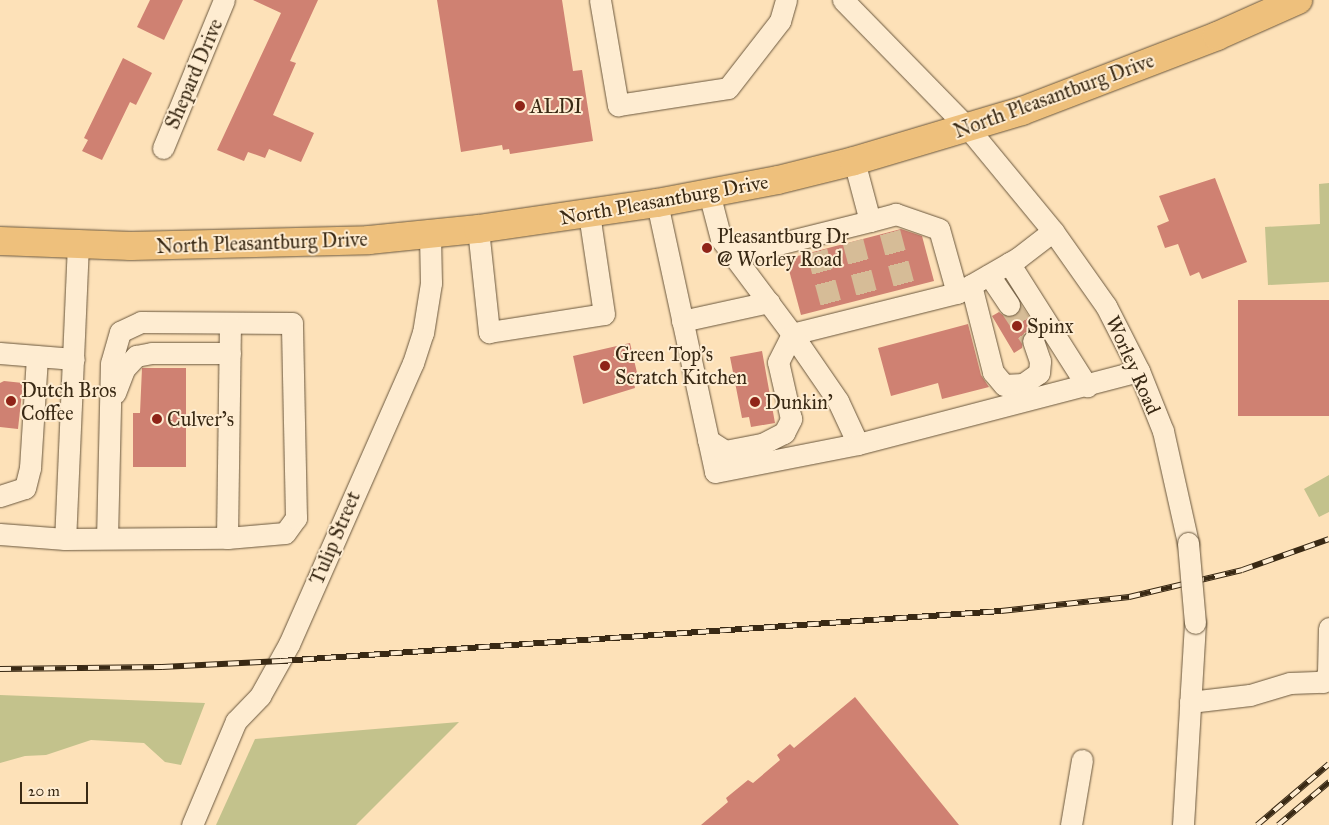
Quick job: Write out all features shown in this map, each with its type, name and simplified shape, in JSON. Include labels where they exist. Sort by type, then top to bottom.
[{"type":"main road","name":"North Pleasantburg Drive","points":[[0,241],[246,246],[430,234],[589,214],[709,194],[854,162],[968,128],[1078,90],[1216,36],[1298,0]]},
{"type":"street","name":"Shepard Drive","points":[[163,148],[224,0]]},
{"type":"street","points":[[600,0],[618,105],[728,88],[780,21],[786,0]]},
{"type":"street","name":"Worley Road","points":[[842,0],[968,128],[1053,231],[1106,306],[1139,372],[1163,431],[1188,543],[1195,623],[1183,823]]},
{"type":"street","points":[[854,162],[882,223]]},
{"type":"street","points":[[709,194],[721,239],[769,302],[838,401],[858,444]]},
{"type":"street","points":[[657,203],[715,472],[858,444],[1011,407],[1139,372]]},
{"type":"street","points":[[478,229],[489,332],[604,314],[589,214]]},
{"type":"street","points":[[734,255],[815,243],[851,234],[882,223],[896,214],[939,229],[973,284],[993,372],[1004,385],[1011,407]]},
{"type":"street","points":[[708,440],[725,451],[762,444],[784,433],[791,419],[778,362],[792,334],[835,315],[908,296],[973,284],[1009,264],[1053,231]]},
{"type":"street","name":"Tulip Street","points":[[192,825],[236,722],[260,696],[289,644],[413,363],[423,333],[431,284],[430,234]]},
{"type":"street","points":[[65,539],[78,244]]},
{"type":"street","points":[[1009,264],[1087,386]]},
{"type":"street","points":[[973,284],[1009,306]]},
{"type":"street","points":[[682,320],[769,302]]},
{"type":"street","points":[[0,534],[65,539],[226,538],[285,533],[296,518],[292,323],[230,325],[141,322],[120,332],[111,363],[107,538]]},
{"type":"street","points":[[226,538],[230,325]]},
{"type":"street","points":[[1004,385],[1023,384],[1039,373],[1040,361],[1033,340]]},
{"type":"street","points":[[0,353],[74,359]]},
{"type":"street","points":[[111,404],[124,369],[136,356],[152,353],[230,353]]},
{"type":"street","points":[[0,496],[24,488],[26,481],[37,356]]},
{"type":"street","points":[[1190,702],[1250,695],[1290,684],[1323,682],[1328,673],[1329,628]]},
{"type":"street","points":[[1071,825],[1082,760]]},
{"type":"shaded area","points":[[1329,183],[1329,282],[1268,285],[1265,227],[1320,224],[1319,184]]},
{"type":"shaded area","points":[[1329,475],[1329,512],[1319,517],[1304,489]]},
{"type":"shaded area","points":[[0,695],[205,703],[181,765],[165,762],[144,743],[91,740],[46,755],[25,756],[0,763]]},
{"type":"shaded area","points":[[459,722],[356,825],[216,825],[255,739]]},
{"type":"building","points":[[150,0],[183,0],[164,40],[137,27]]},
{"type":"building","points":[[253,0],[318,0],[290,61],[296,63],[273,115],[314,133],[301,162],[269,149],[265,158],[248,152],[244,161],[217,150],[281,13]]},
{"type":"building","name":"ALDI","points":[[437,0],[562,0],[573,71],[582,70],[593,141],[510,154],[509,149],[503,150],[502,145],[461,152]]},
{"type":"building","points":[[123,58],[152,73],[136,105],[130,102],[102,160],[82,151],[88,140],[84,138]]},
{"type":"building","points":[[1215,178],[1247,262],[1202,279],[1199,272],[1190,276],[1178,244],[1165,248],[1157,226],[1169,221],[1159,196]]},
{"type":"building","points":[[901,229],[922,236],[934,281],[801,315],[786,259]]},
{"type":"building","points":[[1238,300],[1329,300],[1329,416],[1238,416]]},
{"type":"building","name":"Spinx","points":[[1021,306],[1036,329],[1024,333],[1022,348],[1014,353],[992,316],[999,312],[1004,316],[1016,316]]},
{"type":"building","name":"Spinx","points":[[968,324],[981,375],[989,387],[942,399],[938,383],[891,396],[878,348]]},
{"type":"building","name":"Green Top's Scratch Kitchen","points":[[630,343],[638,377],[633,377],[635,388],[583,404],[573,356]]},
{"type":"building","name":"Dunkin'","points":[[762,351],[775,423],[751,427],[749,417],[742,418],[730,357]]},
{"type":"building","name":"Culver's","points":[[142,368],[186,368],[186,467],[133,467],[133,413],[140,413]]},
{"type":"building","name":"Dutch Bros Coffee","points":[[4,381],[23,383],[18,429],[0,427],[0,383]]},
{"type":"building","points":[[855,697],[959,825],[701,825],[728,802],[726,798],[748,780],[753,783],[780,760],[777,755],[790,744],[794,748]]},
{"type":"tunnel","points":[[890,232],[905,288]]},
{"type":"tunnel","points":[[853,241],[868,298]]},
{"type":"tunnel","points":[[817,251],[832,307]]},
{"type":"tunnel","points":[[1009,305],[1033,341]]},
{"type":"railway","points":[[0,669],[162,667],[281,661],[1001,611],[1129,597],[1242,570],[1329,539]]},
{"type":"railway","points":[[1257,825],[1329,764]]},
{"type":"railway","points":[[1278,825],[1329,782]]},
{"type":"place","name":"ALDI","points":[[520,106]]},
{"type":"place","name":"Pleasantburg Dr @ Worley Road","points":[[707,248]]},
{"type":"place","name":"Spinx","points":[[1017,326]]},
{"type":"place","name":"Green Top's Scratch Kitchen","points":[[605,366]]},
{"type":"place","name":"Dutch Bros Coffee","points":[[11,401]]},
{"type":"place","name":"Dunkin'","points":[[755,402]]},
{"type":"place","name":"Culver's","points":[[157,419]]}]
